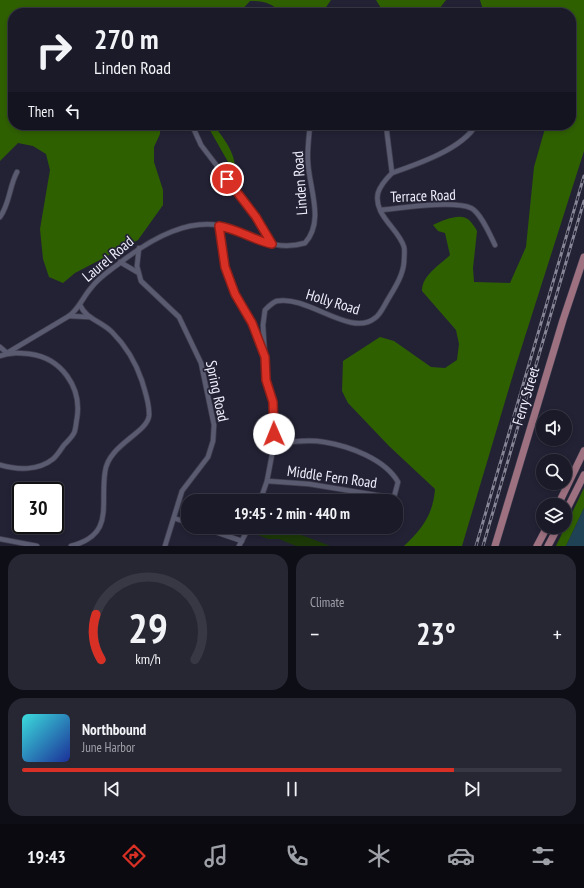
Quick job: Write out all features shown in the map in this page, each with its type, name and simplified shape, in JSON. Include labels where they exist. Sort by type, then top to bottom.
[{"type":"main road","name":"Ferry Street","points":[[495,546],[584,256]]},
{"type":"main road","points":[[561,498],[584,451]]},
{"type":"main road","points":[[572,499],[584,475]]},
{"type":"main road","points":[[538,546],[544,534]]},
{"type":"main road","points":[[548,546],[554,534]]},
{"type":"street","points":[[194,130],[201,145],[256,217],[272,244]]},
{"type":"street","name":"Linden Road","points":[[219,226],[229,228],[253,239],[284,247],[301,245],[305,243],[313,232],[315,211],[308,162],[310,130]]},
{"type":"street","points":[[387,130],[392,173]]},
{"type":"street","points":[[380,210],[378,192],[392,173],[412,166],[448,149],[472,130]]},
{"type":"street","points":[[0,217],[6,209],[13,180],[17,172]]},
{"type":"street","name":"Terrace Road","points":[[380,210],[451,205],[472,208],[481,219],[495,245]]},
{"type":"street","name":"Holly Road","points":[[265,357],[263,325],[265,310],[276,302],[290,302],[311,306],[357,324],[366,323],[376,318],[400,276],[404,262],[404,246],[380,210]]},
{"type":"street","name":"Laurel Road","points":[[0,356],[76,311],[91,287],[139,248],[159,237],[195,225],[219,226]]},
{"type":"street","points":[[219,226],[225,267],[235,294],[252,323],[265,357],[266,380],[273,402],[274,444],[267,481],[262,494]]},
{"type":"street","points":[[138,273],[137,257],[139,248]]},
{"type":"street","name":"Spring Road","points":[[120,262],[134,269],[144,284],[179,317],[201,364],[214,425],[213,441],[208,457],[182,491],[165,546]]},
{"type":"street","points":[[71,546],[80,544],[95,534],[104,518],[105,472],[110,456],[141,428],[149,418],[148,400],[140,375],[130,355],[111,331],[84,313],[80,305]]},
{"type":"street","points":[[69,316],[90,318]]},
{"type":"street","points":[[0,347],[7,353],[14,352],[40,355],[51,361],[64,371],[72,382],[79,407],[75,432],[53,459],[42,465],[29,468],[10,468],[0,465]]},
{"type":"street","points":[[274,444],[323,442],[344,447],[369,457],[393,474],[398,482],[395,494]]},
{"type":"street","name":"Middle Fern Road","points":[[267,481],[309,484],[362,494]]},
{"type":"street","points":[[174,518],[181,520]]},
{"type":"street","points":[[222,534],[242,541]]},
{"type":"street","points":[[239,546],[246,534]]},
{"type":"street","points":[[0,539],[37,546]]},
{"type":"green space","points":[[0,0],[331,0],[325,8],[275,8],[267,3],[250,1],[244,8],[8,8],[8,130],[160,130],[160,134],[154,147],[154,162],[163,190],[163,205],[138,240],[75,273],[63,283],[49,277],[43,259],[40,229],[50,170],[46,154],[33,146],[18,143],[0,161]]},
{"type":"green space","points":[[376,0],[446,0],[440,8],[381,8]]},
{"type":"green space","points":[[480,0],[584,0],[584,151],[515,368],[462,546],[404,546],[426,521],[432,506],[435,489],[389,446],[348,403],[342,391],[343,361],[380,337],[394,341],[431,367],[445,368],[457,360],[459,344],[456,330],[422,291],[428,275],[450,255],[445,233],[438,231],[433,225],[456,217],[469,220],[477,231],[473,268],[474,282],[510,283],[526,247],[534,167],[545,130],[576,130],[576,8],[482,8]]},
{"type":"green space","points":[[210,130],[218,130],[226,142],[234,160],[235,174]]},
{"type":"green space","points":[[584,488],[584,508],[572,533],[572,513]]},
{"type":"green space","points":[[256,534],[299,534],[330,546],[296,546],[279,539],[268,539]]},
{"type":"green space","points":[[562,534],[572,534],[566,546],[556,546]]},
{"type":"water","points":[[584,508],[584,546],[566,546]]},
{"type":"railway","points":[[476,546],[584,176]]},
{"type":"railway","points":[[483,546],[584,201]]},
{"type":"route","points":[[227,179],[256,217],[272,244],[253,239],[229,228],[219,226],[225,267],[235,294],[252,323],[265,357],[266,380],[273,402],[274,434]]}]
